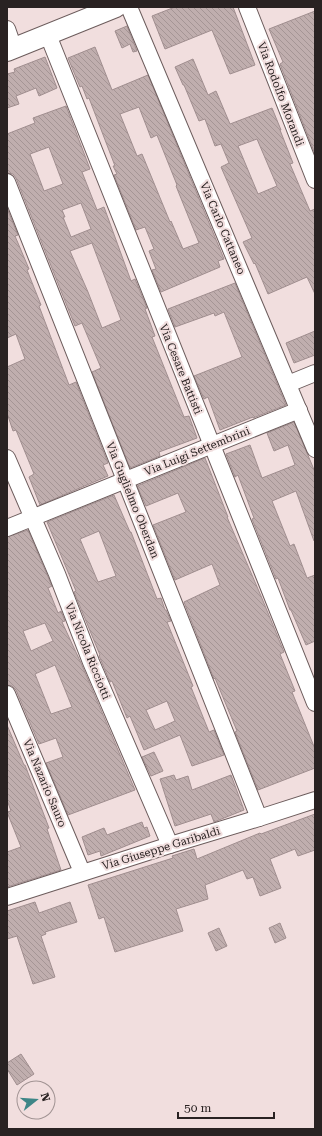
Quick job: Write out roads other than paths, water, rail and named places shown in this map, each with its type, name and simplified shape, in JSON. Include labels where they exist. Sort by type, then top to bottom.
[{"type":"main road","points":[[10,50],[48,35],[92,12],[116,7]]},
{"type":"street","name":"Via Carlo Cattaneo","points":[[129,7],[299,410],[313,439]]},
{"type":"street","name":"Via Rodolfo Morandi","points":[[247,7],[315,180]]},
{"type":"street","points":[[7,29],[10,50]]},
{"type":"street","name":"Via Cesare Battisti","points":[[48,35],[315,703]]},
{"type":"street","name":"Via Guglielmo Oberdan","points":[[7,182],[259,818]]},
{"type":"street","points":[[288,384],[315,373]]},
{"type":"street","name":"Via Luigi Settembrini","points":[[7,528],[299,410]]},
{"type":"street","name":"Via Nicola Ricciotti","points":[[7,458],[170,845]]},
{"type":"street","name":"Via Nazario Sauro","points":[[7,694],[82,872]]},
{"type":"street","name":"Via Giuseppe Garibaldi","points":[[7,897],[82,872],[315,800]]}]
